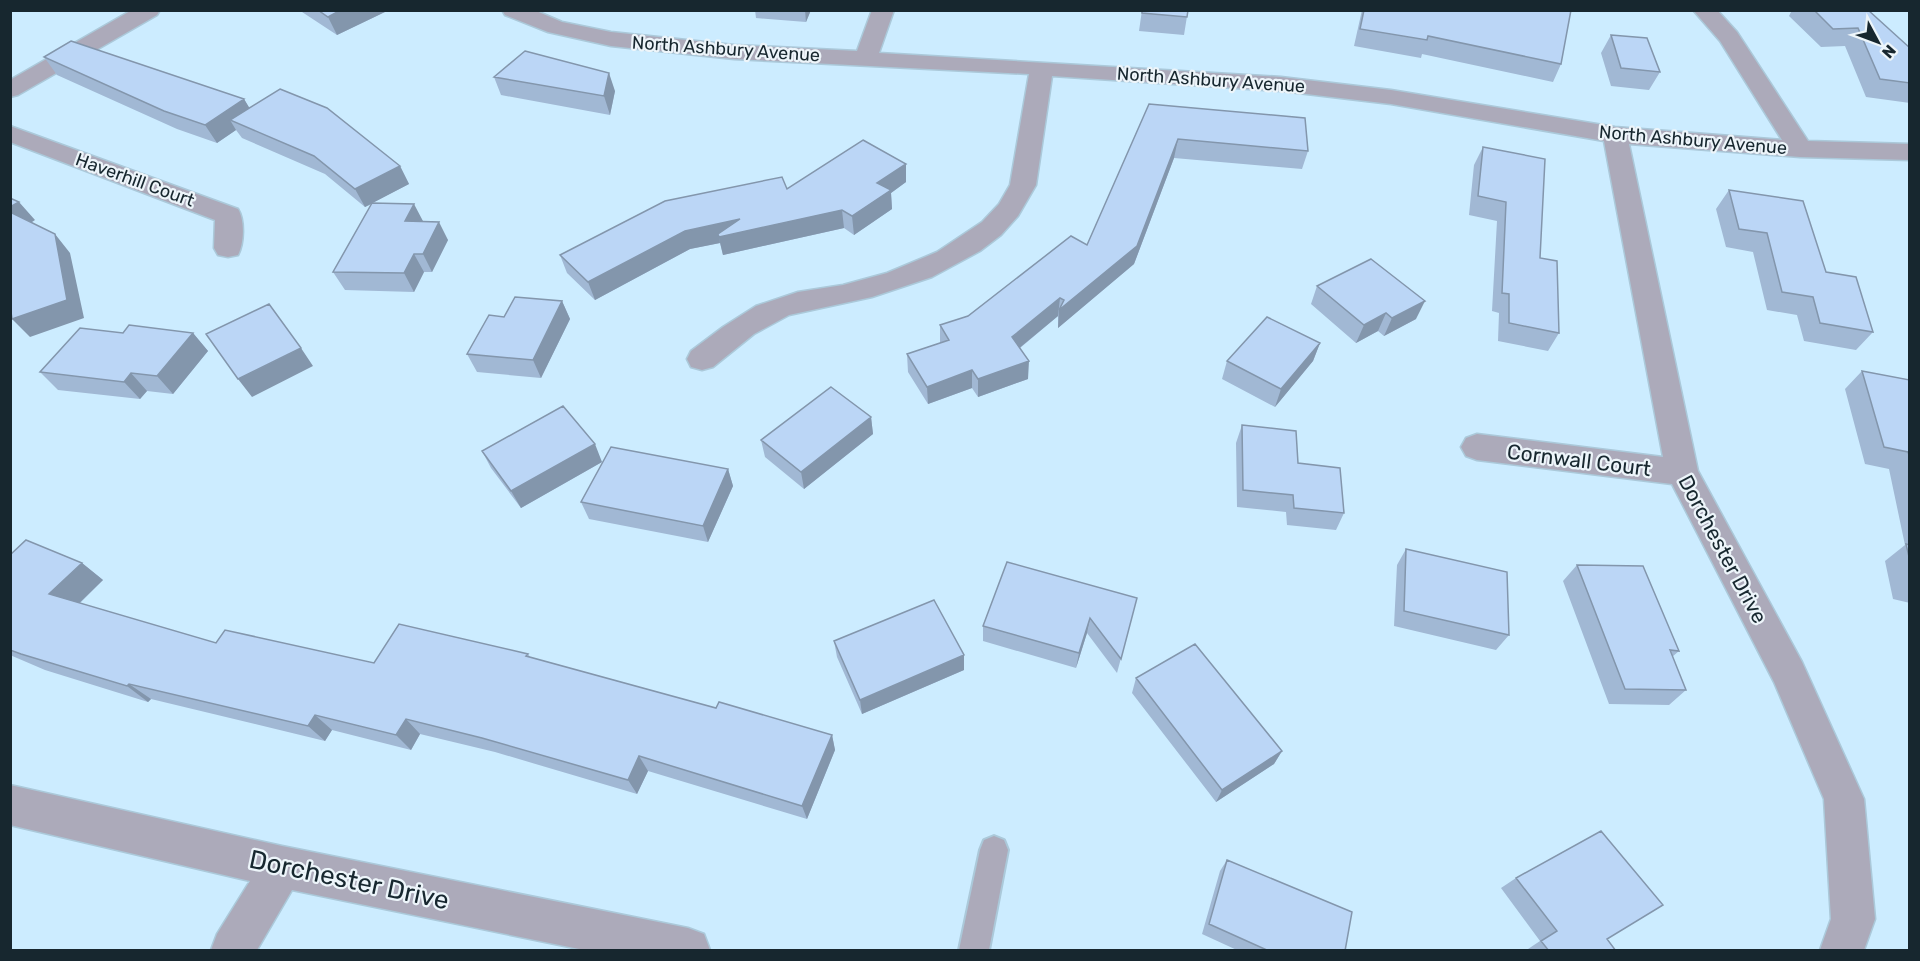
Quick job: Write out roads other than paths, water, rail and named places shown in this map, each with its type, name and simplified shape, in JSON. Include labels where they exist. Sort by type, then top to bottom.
[{"type":"street","points":[[10,90],[149,10]]},
{"type":"street","name":"North Ashbury Avenue","points":[[513,10],[556,27],[611,39],[734,52],[1042,68],[1334,90],[1391,97],[1615,135],[1800,149],[1863,148],[1910,152]]},
{"type":"street","points":[[866,58],[883,10]]},
{"type":"street","points":[[1704,10],[1729,37],[1800,149]]},
{"type":"street","points":[[702,359],[728,337],[759,318],[792,304],[850,293],[895,280],[938,263],[977,240],[1007,212],[1021,189],[1042,68]]},
{"type":"street","name":"Haverhill Court","points":[[10,133],[229,215],[228,248]]},
{"type":"street","name":"Dorchester Drive","points":[[1615,135],[1682,472],[1789,674],[1844,799],[1853,918],[1842,951]]},
{"type":"street","name":"Cornwall Court","points":[[1477,447],[1682,472]]},
{"type":"street","name":"Dorchester Drive","points":[[10,806],[282,867],[688,951]]},
{"type":"street","points":[[233,951],[282,867]]},
{"type":"lane","points":[[974,951],[994,850]]}]
